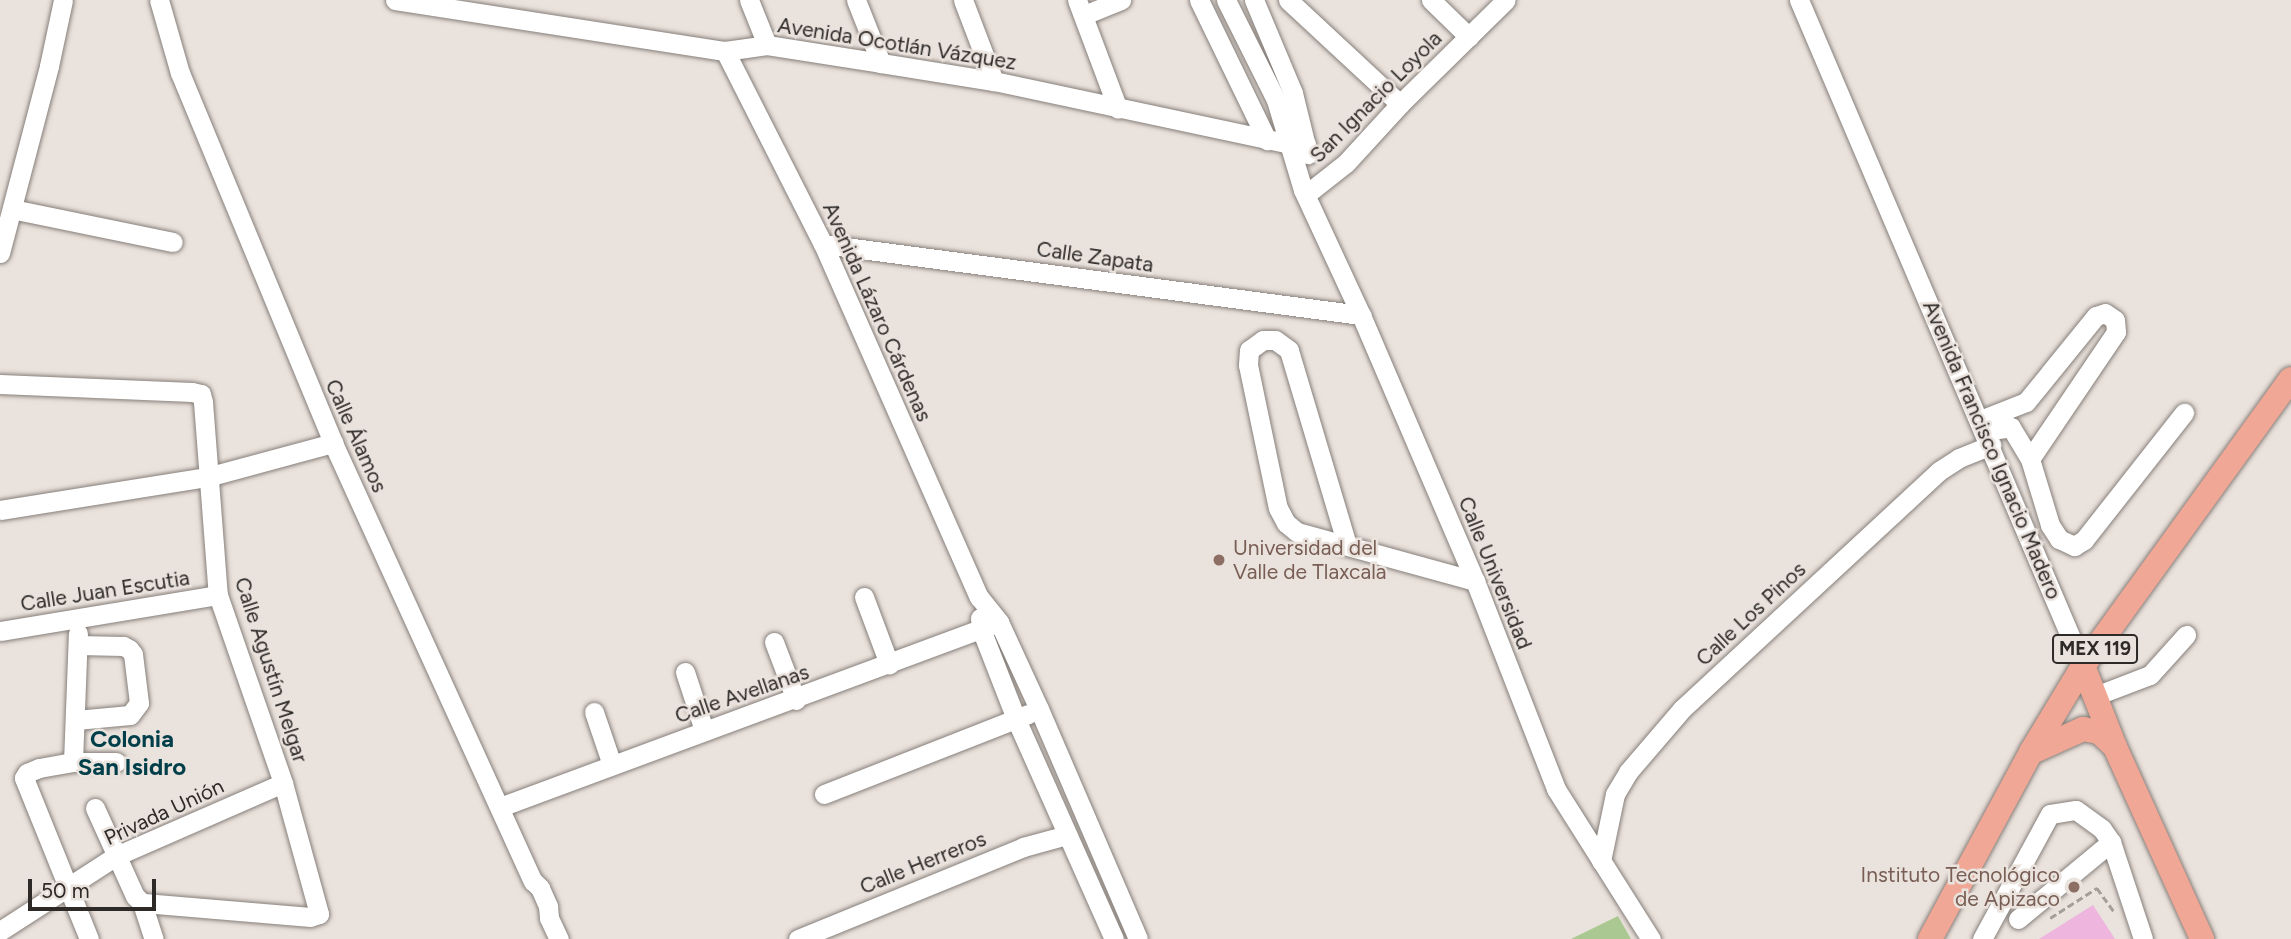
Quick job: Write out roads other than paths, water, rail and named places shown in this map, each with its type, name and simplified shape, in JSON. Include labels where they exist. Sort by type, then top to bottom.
[{"type":"main road","name":"MEX 119","points":[[1930,939],[2031,752],[2083,666],[2291,379]]},
{"type":"main road","name":"Avenida Francisco Ignacio Madero","points":[[2083,666],[2115,747],[2202,939]]},
{"type":"main road","points":[[2031,752],[2083,729],[2099,732],[2115,747]]},
{"type":"street","points":[[0,253],[63,0]]},
{"type":"street","name":"Calle Álamos","points":[[159,0],[180,73],[333,443],[533,881],[540,888],[559,939]]},
{"type":"street","name":"Avenida Ocotlán Vázquez","points":[[395,0],[726,51],[767,45],[881,63],[993,81],[1118,109],[1298,144]]},
{"type":"street","points":[[749,0],[767,45]]},
{"type":"street","points":[[856,0],[881,63]]},
{"type":"street","points":[[963,0],[993,81]]},
{"type":"street","points":[[1118,109],[1080,8],[1121,0]]},
{"type":"street","points":[[1199,0],[1267,139]]},
{"type":"street","name":"Calle Universidad","points":[[1226,0],[1298,144]]},
{"type":"street","name":"Calle Universidad","points":[[1254,0],[1293,93],[1298,144],[1315,214],[1475,581],[1556,789],[1651,939]]},
{"type":"street","points":[[1288,0],[1400,104]]},
{"type":"street","points":[[1431,0],[1469,37]]},
{"type":"street","name":"San Ignacio Loyola","points":[[1308,189],[1346,163],[1400,104],[1506,0]]},
{"type":"street","name":"Avenida Francisco Ignacio Madero","points":[[1799,0],[2083,666]]},
{"type":"street","name":"Avenida Lázaro Cárdenas","points":[[726,51],[823,244],[979,597],[990,626],[1016,719],[1114,939]]},
{"type":"street","points":[[12,209],[173,242]]},
{"type":"street","name":"Calle Zapata","points":[[823,244],[1361,315]]},
{"type":"street","name":"Calle Los Pinos","points":[[1601,862],[1615,794],[1628,772],[1682,709],[1939,471],[1959,458],[1985,432],[2026,402],[2096,316],[2105,313],[2115,320],[2116,332],[2030,459]]},
{"type":"street","points":[[1347,545],[1289,350],[1275,340],[1264,340],[1249,350],[1248,365],[1279,508],[1286,523],[1297,532],[1475,581]]},
{"type":"street","name":"Calle Agustín Melgar","points":[[0,384],[201,394],[218,595],[283,783],[319,914],[310,916],[142,903]]},
{"type":"street","points":[[1985,432],[2011,427],[2030,459],[2050,525],[2059,539],[2074,545],[2084,540],[2184,413]]},
{"type":"street","points":[[0,510],[207,477],[333,443]]},
{"type":"street","name":"Calle Juan Escutia","points":[[0,631],[218,595]]},
{"type":"street","points":[[864,597],[889,664]]},
{"type":"street","points":[[74,762],[77,618]]},
{"type":"street","name":"Avenida Lázaro Cárdenas","points":[[990,626],[1039,709],[1138,939]]},
{"type":"street","name":"Calle Avellanas","points":[[499,807],[990,626]]},
{"type":"street","points":[[2095,696],[2150,676],[2186,635]]},
{"type":"street","points":[[774,642],[796,699]]},
{"type":"street","points":[[76,720],[130,715],[139,703],[133,654],[129,649],[123,646],[78,645]]},
{"type":"street","points":[[685,672],[704,730]]},
{"type":"street","points":[[824,794],[1039,709]]},
{"type":"street","points":[[594,712],[612,765]]},
{"type":"street","points":[[89,939],[24,778],[27,773],[74,762],[116,762]]},
{"type":"street","name":"Privada Unión","points":[[0,931],[68,890],[116,856],[283,783]]},
{"type":"street","points":[[95,808],[135,895],[142,903],[154,939]]},
{"type":"street","points":[[1982,939],[2050,814],[2076,810],[2102,829],[2111,842],[2143,939]]},
{"type":"street","name":"Calle Herreros","points":[[798,939],[1023,847],[1068,835]]},
{"type":"street","points":[[2018,919],[2111,842]]},
{"type":"place","name":"Universidad del Valle de Tlaxcala","points":[[1219,560]]},
{"type":"place","name":"Instituto Tecnológico de Apizaco","points":[[2074,887]]},
{"type":"district","name":"Colonia San Isidro","points":[[132,753]]}]
